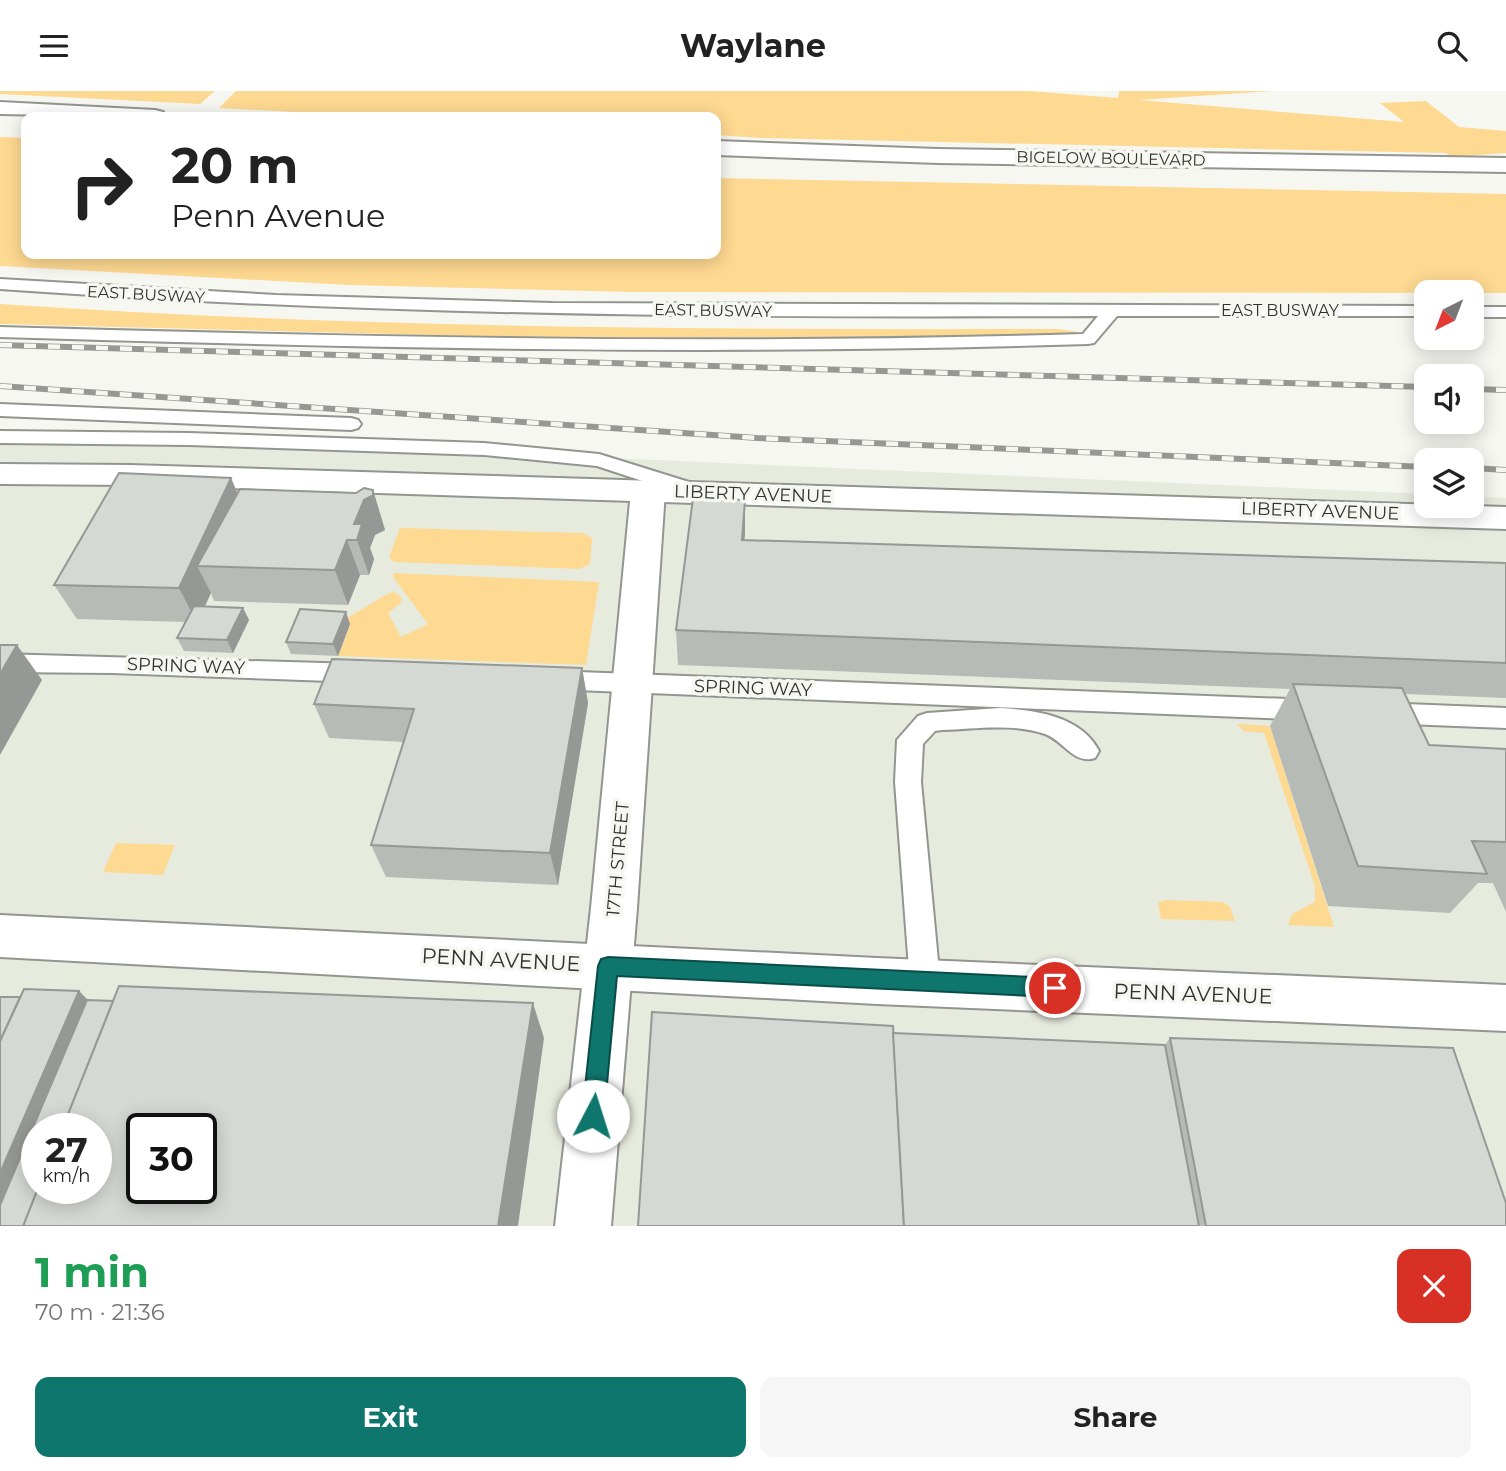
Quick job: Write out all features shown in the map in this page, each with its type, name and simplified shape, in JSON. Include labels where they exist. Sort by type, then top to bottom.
[{"type":"main road","points":[[0,108],[69,112]]},
{"type":"main road","points":[[0,127],[21,129]]},
{"type":"main road","name":"BIGELOW BOULEVARD","points":[[721,149],[938,156],[1506,165]]},
{"type":"main road","name":"BIGELOW BOULEVARD","points":[[721,167],[853,172],[1506,183]]},
{"type":"main road","name":"LIBERTY AVENUE","points":[[0,474],[130,475],[1506,518]]},
{"type":"main road","name":"17TH STREET","points":[[583,1226],[649,491]]},
{"type":"main road","name":"PENN AVENUE","points":[[0,936],[1506,1008]]},
{"type":"lane","name":"EAST BUSWAY","points":[[0,284],[174,296],[562,308],[741,311],[1414,311]]},
{"type":"lane","points":[[0,332],[613,347],[927,345],[1088,339],[1112,310]]},
{"type":"lane","points":[[1484,311],[1506,312]]},
{"type":"lane","points":[[0,410],[351,424]]},
{"type":"lane","points":[[0,437],[189,439],[484,449],[599,460],[698,493]]},
{"type":"lane","name":"SPRING WAY","points":[[0,663],[126,664],[384,674]]},
{"type":"lane","name":"SPRING WAY","points":[[532,679],[1506,718]]},
{"type":"lane","points":[[925,982],[908,782],[909,740],[927,723],[942,720],[1037,721],[1069,731],[1086,751]]},
{"type":"shaded area","points":[[0,91],[215,91],[200,104],[0,94]]},
{"type":"shaded area","points":[[236,91],[1029,91],[1118,98],[1119,91],[1272,91],[1139,100],[1404,122],[1380,103],[1426,101],[1459,127],[1506,131],[1506,153],[1451,157],[1446,153],[760,138],[721,135],[721,112],[295,112],[219,108]]},
{"type":"shaded area","points":[[0,137],[21,138],[21,259],[721,259],[721,178],[1506,194],[1506,293],[1484,293],[1484,280],[1414,280],[1414,293],[633,292],[349,285],[0,266]]},
{"type":"shaded area","points":[[0,304],[396,323],[661,328],[1058,329],[1078,332],[1065,336],[547,338],[0,324]]},
{"type":"shaded area","points":[[0,431],[1414,493],[1414,518],[1484,518],[1484,497],[1506,498],[1506,1226],[0,1226]]},
{"type":"shaded area","points":[[400,528],[583,533],[592,538],[590,564],[580,569],[394,562],[389,557]]},
{"type":"shaded area","points":[[393,573],[599,582],[586,665],[338,656],[350,625],[337,624],[389,593],[394,592],[402,598],[400,604],[388,613],[401,637],[428,624],[393,577]]},
{"type":"shaded area","points":[[1237,724],[1270,726],[1334,927],[1288,925],[1292,914],[1315,902],[1315,886],[1264,733],[1244,731]]},
{"type":"shaded area","points":[[116,843],[175,845],[163,875],[103,872]]},
{"type":"shaded area","points":[[1164,900],[1223,902],[1230,907],[1235,921],[1161,919],[1158,903]]},
{"type":"building","points":[[119,473],[231,478],[179,588],[54,585]]},
{"type":"building","points":[[364,488],[373,490],[373,495],[364,500],[354,524],[362,524],[357,540],[347,540],[335,570],[197,566],[240,489],[356,493]]},
{"type":"building","points":[[693,498],[745,500],[742,540],[1506,563],[1506,663],[676,630]]},
{"type":"building","points":[[194,606],[243,608],[227,640],[177,638]]},
{"type":"building","points":[[300,609],[346,612],[333,644],[286,642]]},
{"type":"building","points":[[0,645],[17,645],[0,674]]},
{"type":"building","points":[[332,659],[582,668],[550,853],[371,845],[414,709],[314,704]]},
{"type":"building","points":[[1293,684],[1402,688],[1429,745],[1506,749],[1506,842],[1472,841],[1487,874],[1358,866]]},
{"type":"building","points":[[119,986],[533,1003],[498,1226],[23,1226],[32,1204],[112,1204],[112,1113],[68,1113]]},
{"type":"building","points":[[24,989],[79,991],[26,1113],[21,1113],[21,1125],[0,1173],[0,1041]]},
{"type":"building","points":[[0,997],[20,997],[0,1041]]},
{"type":"building","points":[[87,1000],[113,1001],[68,1113],[39,1113]]},
{"type":"building","points":[[652,1012],[893,1026],[904,1226],[638,1226]]},
{"type":"building","points":[[893,1033],[1165,1045],[1199,1226],[904,1226]]},
{"type":"building","points":[[1170,1038],[1453,1048],[1506,1203],[1506,1226],[1206,1226]]},
{"type":"building","points":[[21,1156],[21,1204],[32,1204],[23,1226],[0,1226],[0,1205]]},
{"type":"railway","points":[[0,345],[1414,387]]},
{"type":"railway","points":[[0,386],[757,438],[1414,466]]},
{"type":"railway","points":[[1484,389],[1506,390]]},
{"type":"railway","points":[[1484,469],[1506,470]]},
{"type":"route","points":[[593,1116],[608,966],[1055,988]]}]
